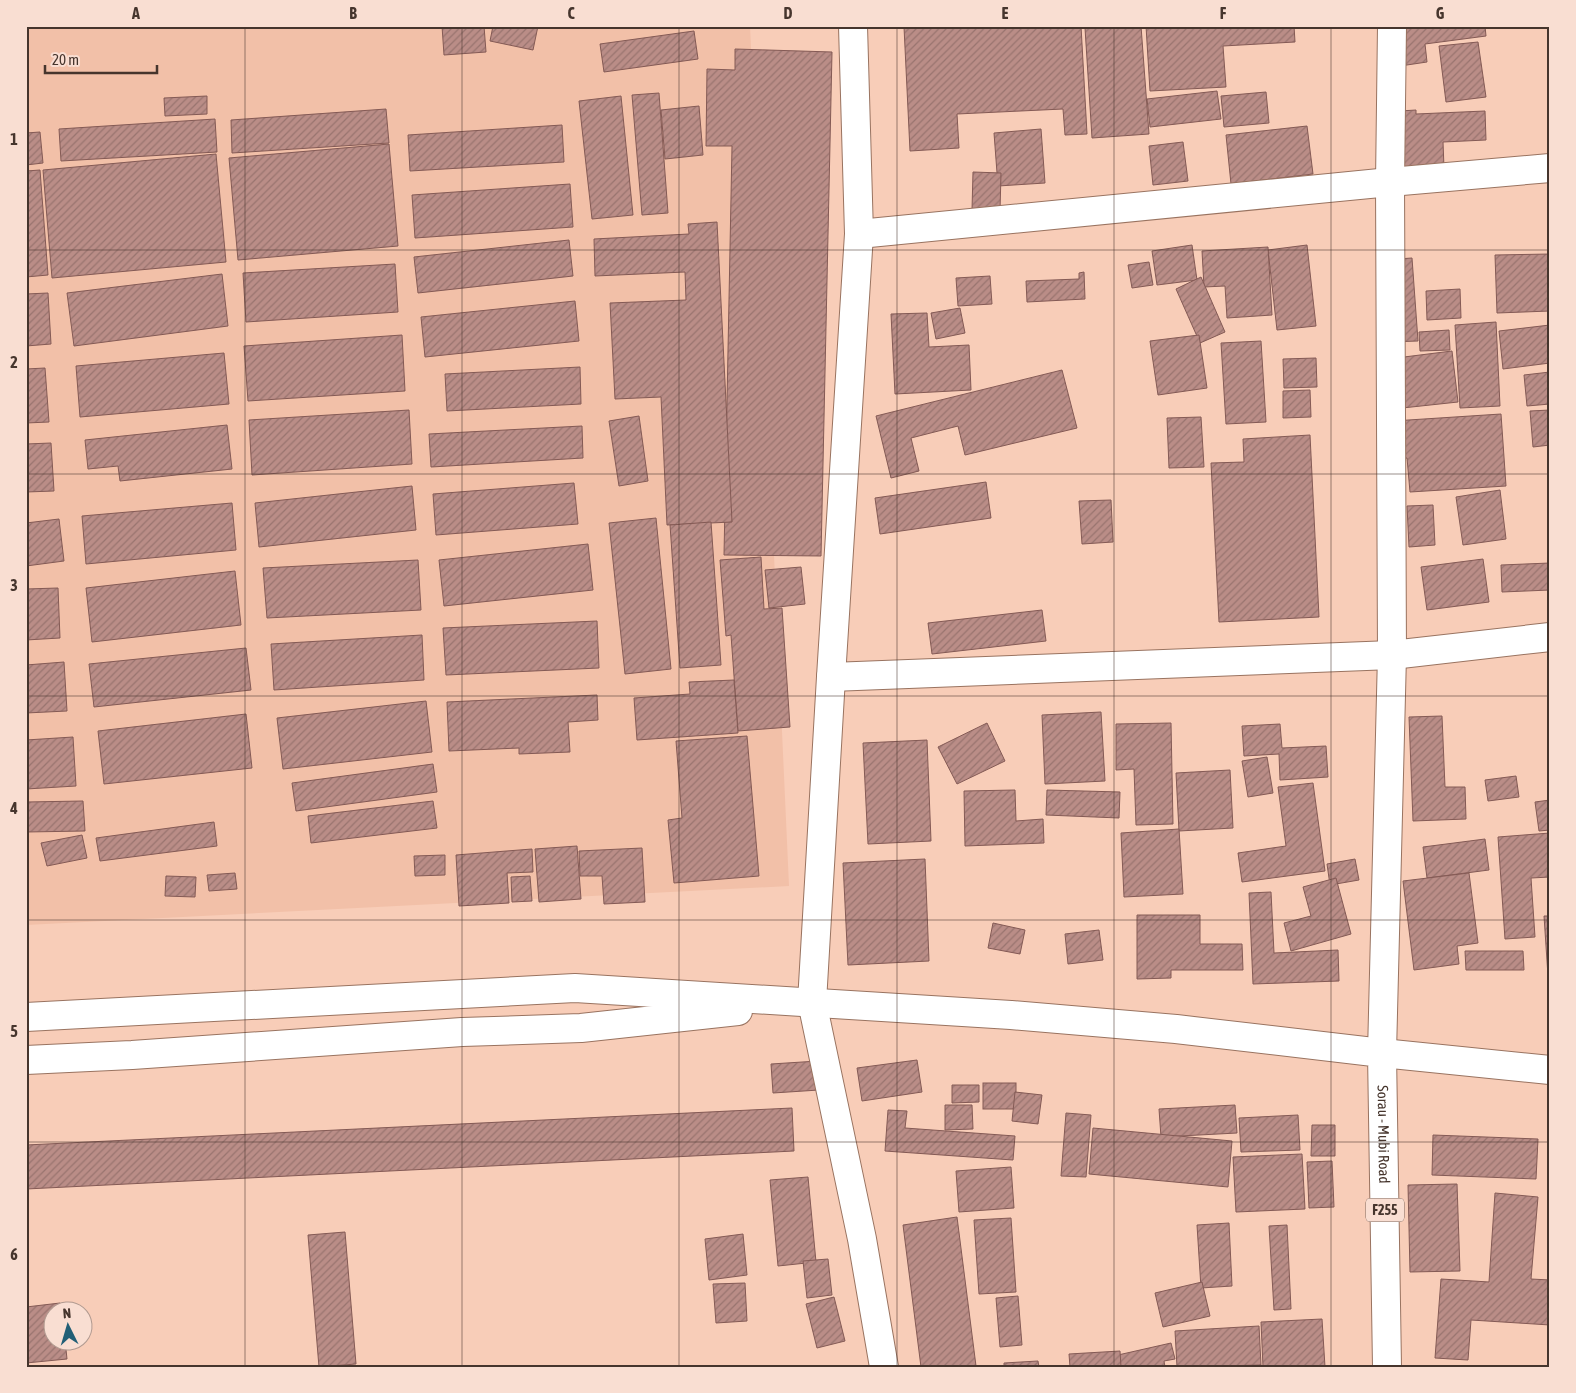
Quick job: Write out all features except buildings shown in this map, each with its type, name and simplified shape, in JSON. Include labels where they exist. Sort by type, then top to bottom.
[{"type":"street","points":[[853,26],[859,234],[830,677],[812,1002],[862,1239],[884,1367]]},
{"type":"street","name":"Sorau - Mubi Road","points":[[1387,1367],[1382,1053],[1392,655],[1390,182],[1392,26]]},
{"type":"street","points":[[859,234],[1550,168]]},
{"type":"street","points":[[830,677],[1392,655],[1550,637]]},
{"type":"street","points":[[26,1017],[575,988],[1001,1014],[1176,1029],[1550,1070]]},
{"type":"street","points":[[26,1060],[132,1056],[462,1032],[581,1028],[812,1002]]},
{"type":"shaded area","points":[[26,26],[750,26],[789,886],[26,925]]}]
